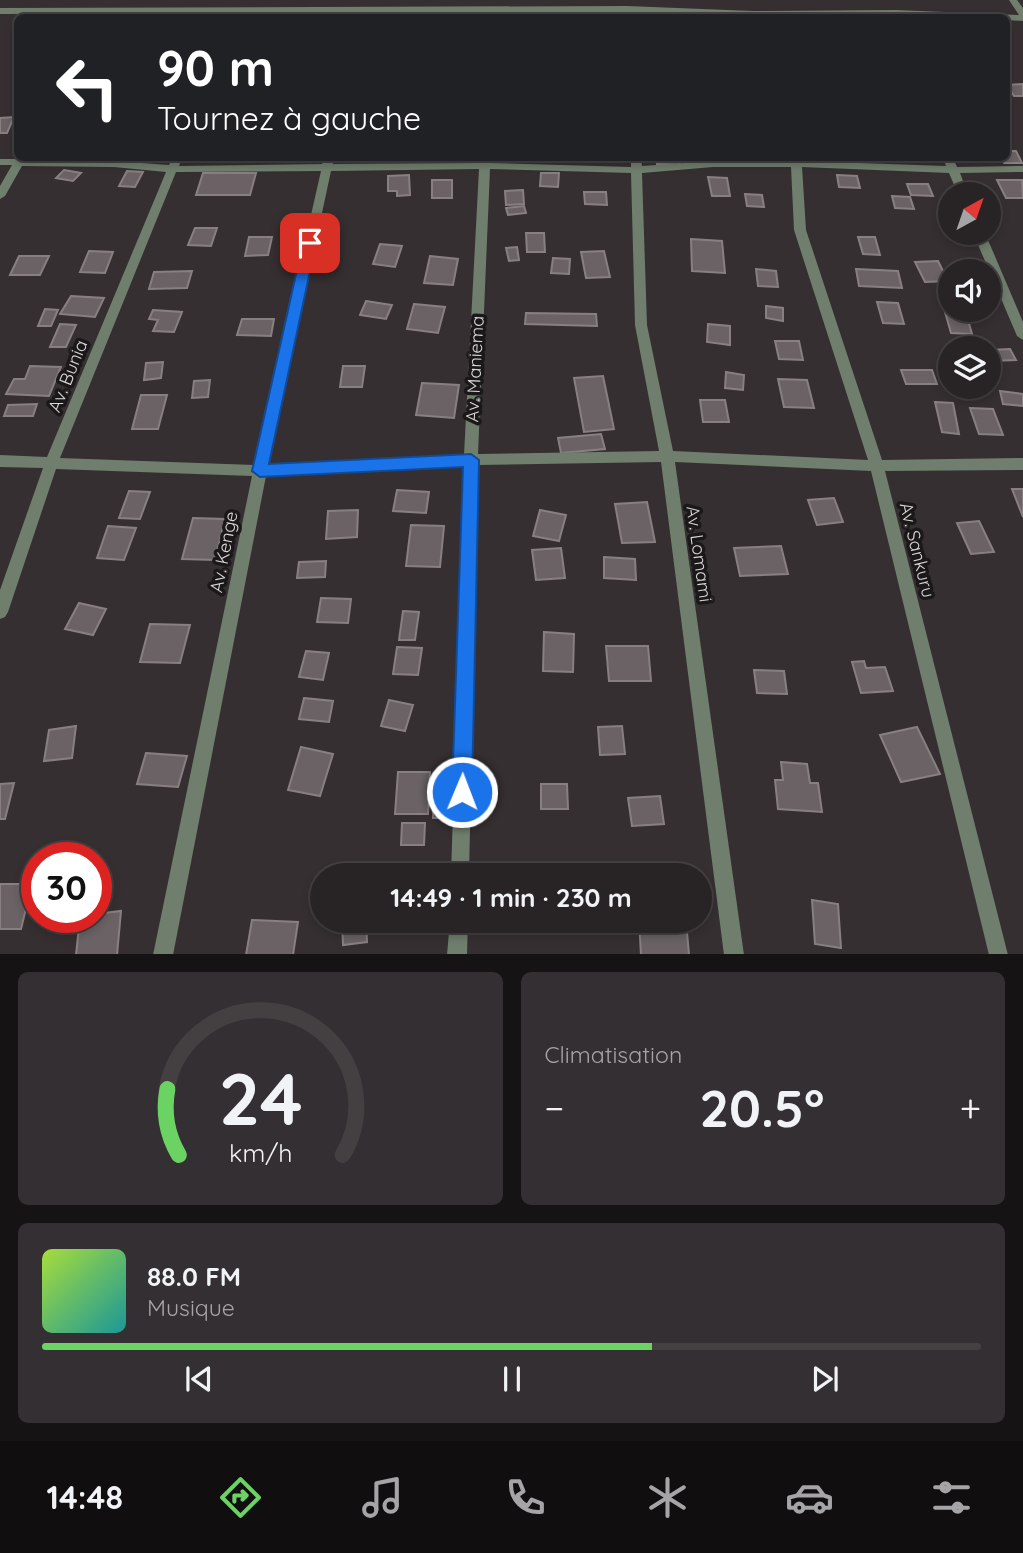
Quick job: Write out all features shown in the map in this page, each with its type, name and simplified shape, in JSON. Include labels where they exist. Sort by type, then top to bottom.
[{"type":"street","points":[[1013,0],[1023,16]]},
{"type":"street","points":[[131,14],[234,9],[338,14]]},
{"type":"street","points":[[382,14],[494,9],[627,9],[717,14]]},
{"type":"street","points":[[0,11],[82,14]]},
{"type":"street","points":[[0,196],[19,161]]},
{"type":"street","points":[[72,161],[713,164],[797,161],[953,170],[1023,169]]},
{"type":"street","name":"Av. Sankuru","points":[[797,161],[800,230],[877,466],[999,954]]},
{"type":"street","points":[[949,161],[958,182]]},
{"type":"street","name":"Av. Kenge","points":[[163,954],[260,471],[328,162]]},
{"type":"street","name":"Av. Maniema","points":[[460,863],[471,460],[485,162]]},
{"type":"street","name":"Av. Bunia","points":[[0,612],[51,464],[175,163]]},
{"type":"street","name":"Av. Lomami","points":[[636,164],[642,325],[667,456],[734,954]]},
{"type":"street","points":[[984,245],[1023,336]]},
{"type":"street","points":[[0,461],[260,471],[471,460],[667,456],[877,466],[1023,464]]},
{"type":"street","points":[[457,954],[458,933]]},
{"type":"building","points":[[1023,84],[1023,96],[1014,96],[1010,85]]},
{"type":"building","points":[[14,117],[7,133],[0,133],[0,118]]},
{"type":"building","points":[[1010,151],[1016,151],[1022,163],[1003,161],[1010,161]]},
{"type":"building","points":[[656,161],[679,161],[680,165],[657,164]]},
{"type":"building","points":[[64,170],[81,173],[73,181],[56,178]]},
{"type":"building","points":[[127,171],[143,172],[135,187],[119,186]]},
{"type":"building","points":[[203,173],[256,173],[250,195],[196,195]]},
{"type":"building","points":[[541,173],[559,173],[558,187],[540,186]]},
{"type":"building","points":[[409,175],[410,195],[397,196],[397,191],[388,191],[388,176]]},
{"type":"building","points":[[837,175],[857,176],[860,188],[839,187]]},
{"type":"building","points":[[708,177],[727,178],[730,196],[712,196]]},
{"type":"building","points":[[432,180],[452,180],[452,198],[432,198]]},
{"type":"building","points":[[997,180],[1022,180],[1023,198],[1006,198],[1001,182]]},
{"type":"building","points":[[907,184],[928,184],[933,196],[911,195]]},
{"type":"building","points":[[523,190],[524,204],[506,205],[505,191]]},
{"type":"building","points":[[584,192],[606,192],[607,205],[585,204]]},
{"type":"building","points":[[745,194],[762,195],[764,207],[747,206]]},
{"type":"building","points":[[892,196],[910,197],[914,209],[895,208]]},
{"type":"building","points":[[524,206],[526,213],[508,215],[506,208]]},
{"type":"building","points":[[195,228],[217,228],[211,246],[188,245]]},
{"type":"building","points":[[526,233],[544,233],[545,252],[527,252]]},
{"type":"building","points":[[249,237],[272,237],[268,255],[245,256]]},
{"type":"building","points":[[858,237],[875,237],[880,255],[863,254]]},
{"type":"building","points":[[691,239],[722,241],[725,273],[692,271]]},
{"type":"building","points":[[380,244],[402,246],[395,267],[373,264]]},
{"type":"building","points":[[517,247],[519,260],[509,261],[506,248]]},
{"type":"building","points":[[89,251],[113,252],[105,273],[80,272]]},
{"type":"building","points":[[604,251],[610,277],[586,278],[581,252]]},
{"type":"building","points":[[19,256],[49,256],[40,275],[10,275]]},
{"type":"building","points":[[430,256],[458,259],[453,285],[424,283]]},
{"type":"building","points":[[553,258],[570,259],[569,274],[551,273]]},
{"type":"building","points":[[938,261],[938,281],[925,282],[915,262]]},
{"type":"building","points":[[756,269],[776,271],[778,287],[758,286]]},
{"type":"building","points":[[856,269],[898,271],[902,288],[859,286]]},
{"type":"building","points":[[192,271],[187,288],[149,289],[154,272]]},
{"type":"building","points":[[71,296],[104,298],[95,317],[60,314]]},
{"type":"building","points":[[366,301],[392,305],[386,319],[360,315]]},
{"type":"building","points":[[877,302],[898,303],[904,324],[883,323]]},
{"type":"building","points":[[414,304],[445,307],[438,333],[407,329]]},
{"type":"building","points":[[766,306],[783,308],[783,321],[766,318]]},
{"type":"building","points":[[45,309],[58,310],[51,326],[38,326]]},
{"type":"building","points":[[153,310],[182,312],[174,332],[153,331],[158,320],[149,319]]},
{"type":"building","points":[[526,313],[596,314],[597,326],[525,324]]},
{"type":"building","points":[[242,319],[274,319],[271,336],[237,335]]},
{"type":"building","points":[[948,322],[969,322],[972,334],[951,333]]},
{"type":"building","points":[[60,324],[76,325],[66,347],[50,347]]},
{"type":"building","points":[[708,324],[730,326],[730,345],[707,342]]},
{"type":"building","points":[[775,341],[799,341],[803,360],[779,359]]},
{"type":"building","points":[[1001,349],[1010,349],[1016,360],[1001,361]]},
{"type":"building","points":[[163,362],[161,378],[144,380],[146,363]]},
{"type":"building","points":[[30,366],[61,367],[49,396],[6,394],[14,379],[25,379]]},
{"type":"building","points":[[343,366],[365,366],[362,387],[340,387]]},
{"type":"building","points":[[901,370],[932,370],[937,384],[906,384]]},
{"type":"building","points":[[726,372],[744,375],[743,390],[725,388]]},
{"type":"building","points":[[603,376],[614,429],[584,432],[574,378]]},
{"type":"building","points":[[778,379],[807,380],[814,408],[784,407]]},
{"type":"building","points":[[210,380],[208,397],[192,398],[194,381]]},
{"type":"building","points":[[422,383],[459,385],[454,418],[416,415]]},
{"type":"building","points":[[1001,391],[1023,394],[1023,406],[1003,404]]},
{"type":"building","points":[[141,395],[167,395],[158,429],[132,429]]},
{"type":"building","points":[[700,400],[725,400],[729,422],[703,422]]},
{"type":"building","points":[[935,402],[953,403],[959,434],[942,432]]},
{"type":"building","points":[[37,404],[33,416],[4,416],[8,405]]},
{"type":"building","points":[[970,408],[993,409],[1003,435],[979,434]]},
{"type":"building","points":[[601,434],[605,449],[561,453],[558,438]]},
{"type":"building","points":[[1012,489],[1023,489],[1023,517]]},
{"type":"building","points":[[397,490],[429,492],[426,513],[393,511]]},
{"type":"building","points":[[129,491],[150,492],[140,519],[119,518]]},
{"type":"building","points":[[834,498],[843,522],[817,525],[808,500]]},
{"type":"building","points":[[647,502],[655,542],[622,543],[615,504]]},
{"type":"building","points":[[358,510],[357,537],[326,539],[328,511]]},
{"type":"building","points":[[540,510],[566,515],[559,541],[533,536]]},
{"type":"building","points":[[193,518],[225,519],[215,560],[182,559]]},
{"type":"building","points":[[979,521],[994,552],[971,554],[957,523]]},
{"type":"building","points":[[411,525],[444,526],[440,567],[406,566]]},
{"type":"building","points":[[108,526],[136,528],[124,560],[97,558]]},
{"type":"building","points":[[781,546],[788,574],[740,576],[734,548]]},
{"type":"building","points":[[561,548],[565,578],[536,580],[532,550]]},
{"type":"building","points":[[604,557],[635,559],[636,580],[604,578]]},
{"type":"building","points":[[326,561],[325,577],[297,578],[299,562]]},
{"type":"building","points":[[321,598],[351,599],[348,623],[317,622]]},
{"type":"building","points":[[79,603],[106,609],[93,635],[65,629]]},
{"type":"building","points":[[403,611],[419,612],[415,640],[399,640]]},
{"type":"building","points":[[150,624],[190,625],[180,663],[140,662]]},
{"type":"building","points":[[544,632],[574,634],[573,672],[543,671]]},
{"type":"building","points":[[606,646],[648,646],[651,681],[609,681]]},
{"type":"building","points":[[397,647],[422,648],[418,675],[393,674]]},
{"type":"building","points":[[306,651],[329,653],[323,680],[299,677]]},
{"type":"building","points":[[864,661],[866,668],[885,667],[893,691],[861,693],[852,662]]},
{"type":"building","points":[[754,670],[784,671],[787,694],[757,693]]},
{"type":"building","points":[[304,698],[333,701],[329,722],[299,719]]},
{"type":"building","points":[[389,700],[413,705],[405,731],[381,726]]},
{"type":"building","points":[[76,726],[72,758],[44,761],[49,730]]},
{"type":"building","points":[[622,726],[625,754],[600,755],[598,727]]},
{"type":"building","points":[[917,727],[940,774],[901,782],[880,735]]},
{"type":"building","points":[[301,747],[333,754],[320,796],[288,790]]},
{"type":"building","points":[[146,753],[187,756],[178,787],[137,784]]},
{"type":"building","points":[[781,762],[807,764],[810,783],[818,783],[822,812],[778,809],[775,780],[783,780]]},
{"type":"building","points":[[398,772],[430,772],[428,814],[395,814]]},
{"type":"building","points":[[14,783],[5,819],[0,819],[0,784]]},
{"type":"building","points":[[541,784],[567,784],[568,809],[541,809]]},
{"type":"building","points":[[434,787],[452,787],[451,818],[433,818]]},
{"type":"building","points":[[660,796],[664,824],[632,826],[628,798]]},
{"type":"building","points":[[402,823],[425,823],[424,845],[401,845]]},
{"type":"building","points":[[0,884],[21,884],[21,929],[0,929]]},
{"type":"building","points":[[812,900],[838,904],[841,948],[815,944]]},
{"type":"building","points":[[121,911],[117,954],[76,954],[78,933],[112,933],[112,912]]},
{"type":"building","points":[[252,920],[298,922],[293,954],[246,954]]},
{"type":"building","points":[[343,933],[367,933],[367,942],[343,945]]},
{"type":"building","points":[[640,933],[687,933],[689,954],[641,954]]},
{"type":"route","points":[[310,243],[260,471],[471,460],[462,792]]}]
